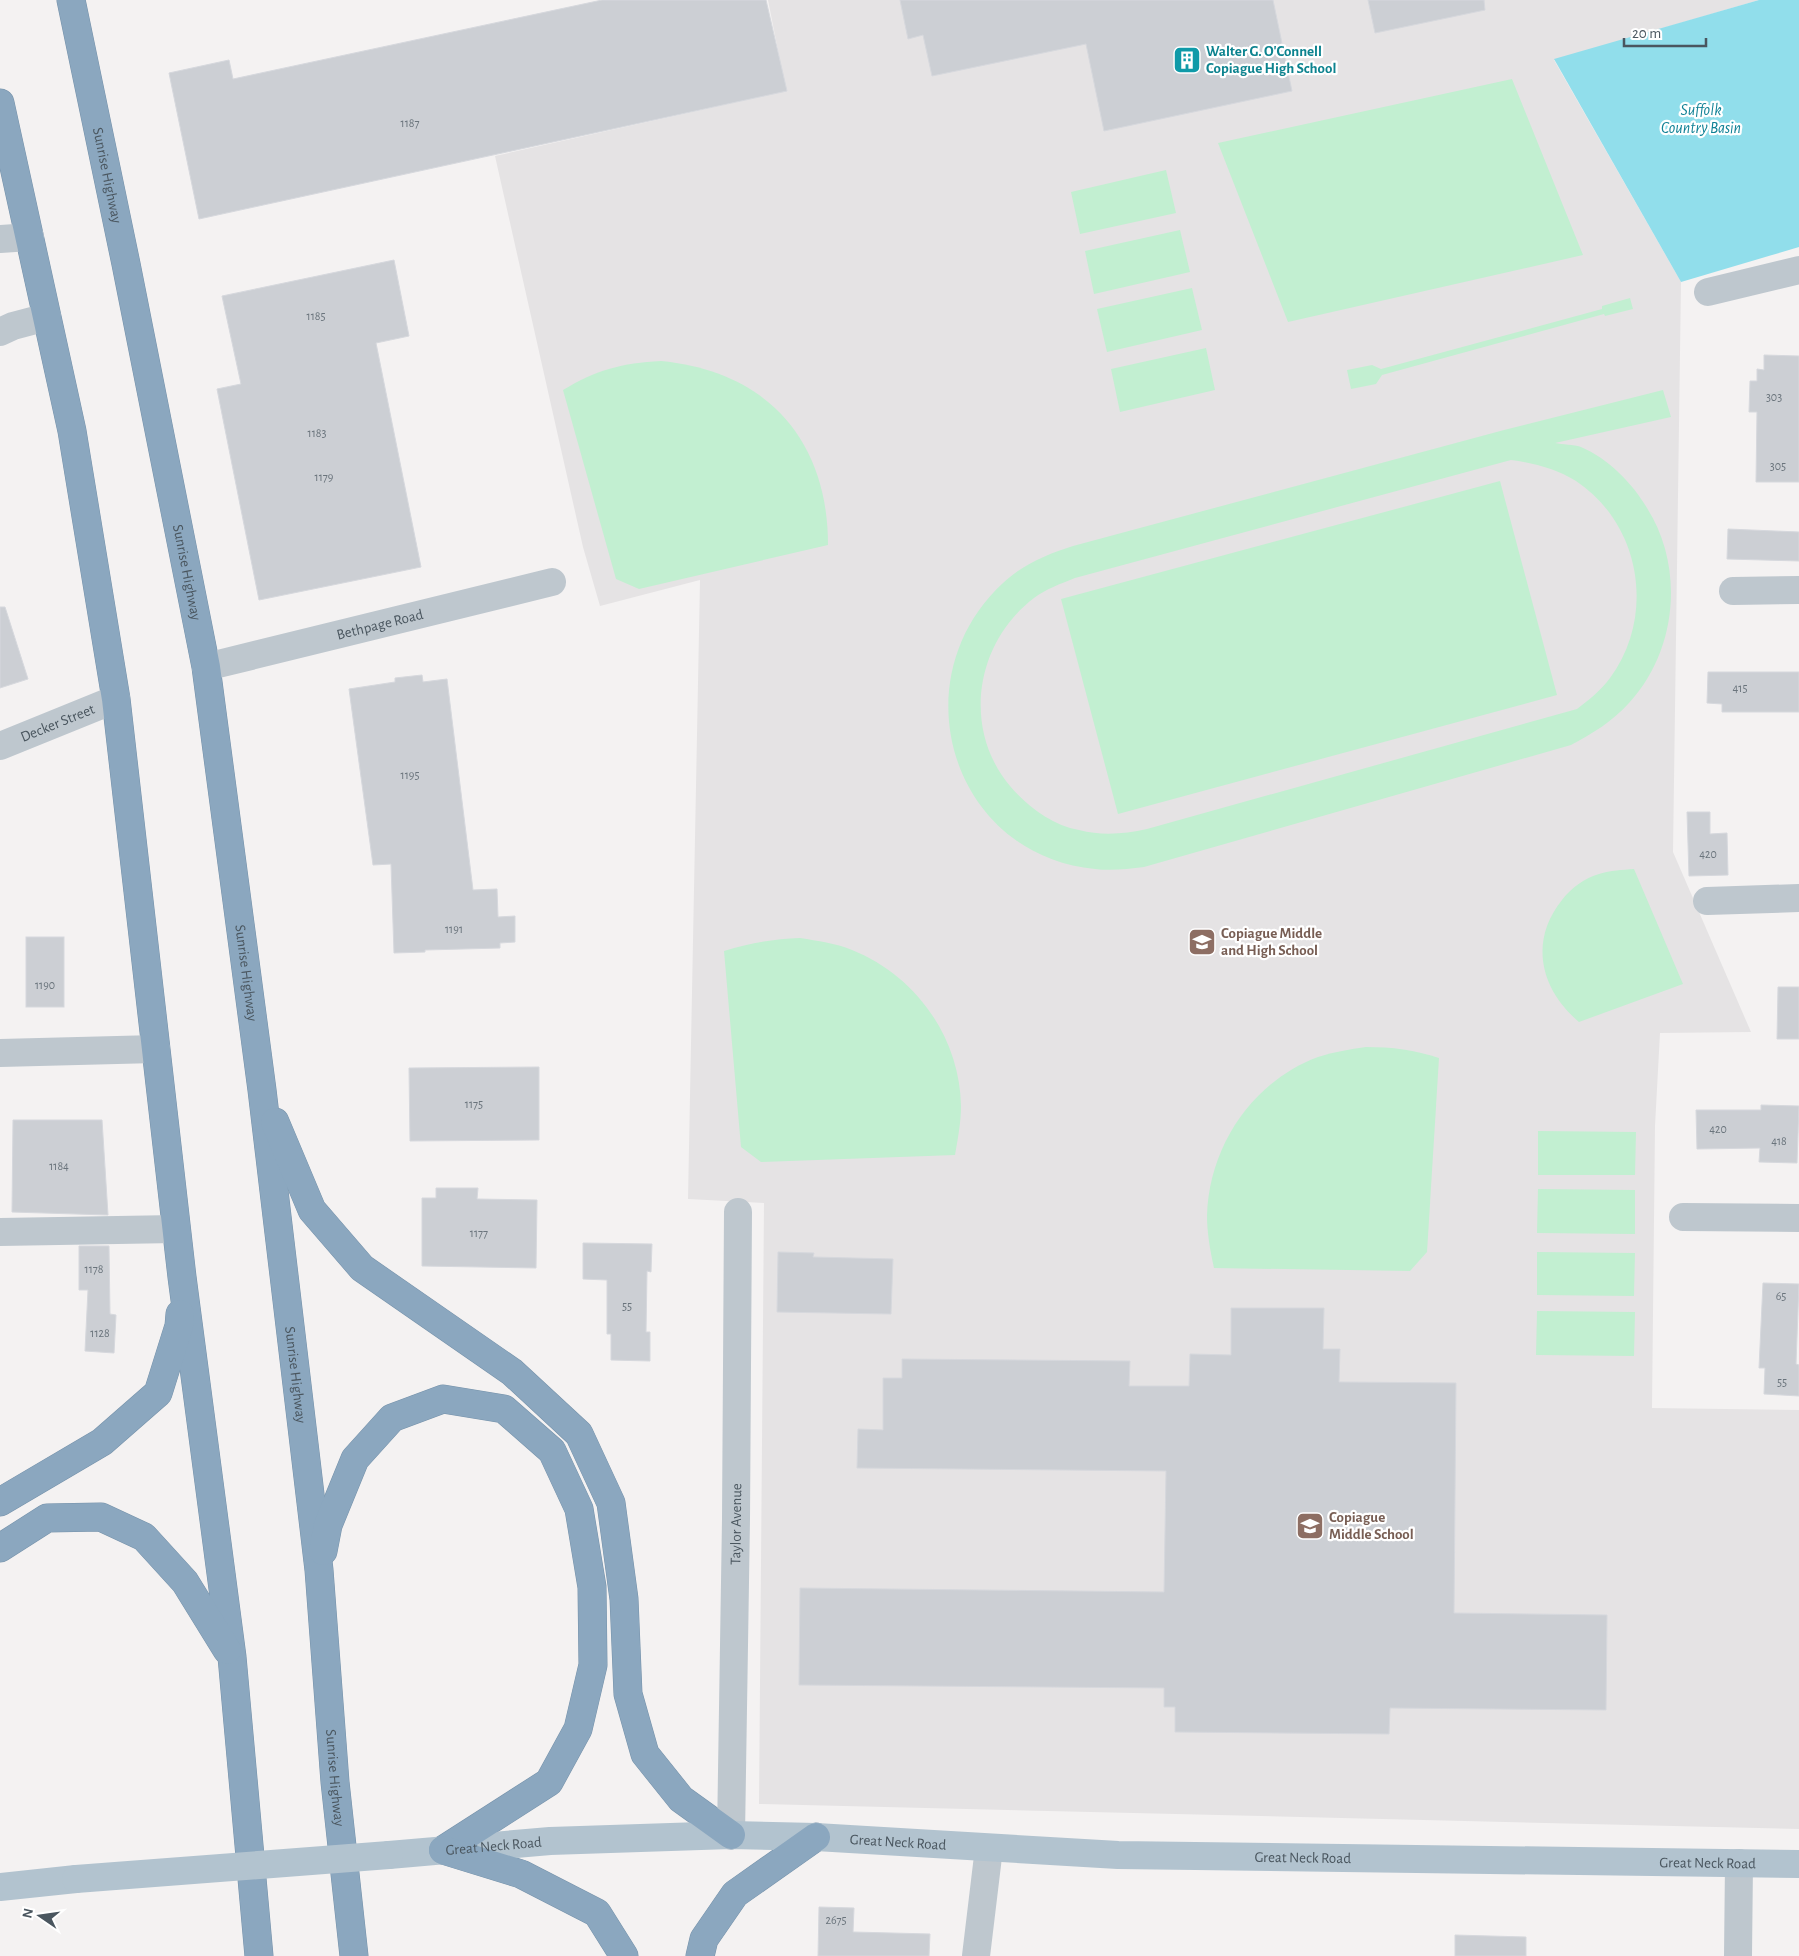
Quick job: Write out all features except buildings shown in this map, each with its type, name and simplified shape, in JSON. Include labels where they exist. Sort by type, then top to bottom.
[{"type":"highway","name":"Sunrise Highway","points":[[76,1],[206,667],[262,1090],[319,1570],[335,1782],[354,1956]]},
{"type":"highway","points":[[0,103],[72,431],[116,699],[176,1229],[232,1658],[259,1956]]},
{"type":"highway","points":[[262,1090],[312,1210],[362,1268],[512,1372],[579,1434],[611,1503],[624,1599],[628,1694],[645,1754],[681,1799],[731,1835]]},
{"type":"highway","points":[[0,1502],[102,1442],[158,1393],[179,1326],[182,1277]]},
{"type":"highway","points":[[319,1570],[328,1525],[355,1459],[392,1418],[443,1399],[504,1409],[552,1451],[579,1509],[592,1588],[593,1665],[578,1729],[549,1782],[443,1850]]},
{"type":"highway","points":[[0,1548],[46,1518],[101,1516],[144,1537],[185,1582],[232,1658]]},
{"type":"highway","points":[[700,1956],[704,1939],[735,1894],[816,1837]]},
{"type":"highway","points":[[443,1850],[521,1874],[597,1913],[624,1956]]},
{"type":"main road","name":"Great Neck Road","points":[[0,1887],[76,1879],[550,1841],[731,1835],[816,1837],[1118,1855],[1547,1859],[1799,1864]]},
{"type":"street","points":[[0,239],[30,237]]},
{"type":"street","points":[[1708,292],[1799,270]]},
{"type":"street","points":[[0,332],[13,326],[47,317]]},
{"type":"street","name":"Bethpage Road","points":[[206,667],[552,582]]},
{"type":"street","points":[[1733,591],[1799,590]]},
{"type":"street","name":"Decker Street","points":[[0,746],[116,699]]},
{"type":"street","points":[[1707,901],[1799,898]]},
{"type":"street","points":[[0,1053],[156,1049]]},
{"type":"street","name":"Taylor Avenue","points":[[731,1835],[738,1212]]},
{"type":"street","points":[[1683,1217],[1799,1218]]},
{"type":"street","points":[[0,1232],[176,1229]]},
{"type":"street","points":[[976,1956],[989,1848]]},
{"type":"street","points":[[1738,1956],[1739,1863]]},
{"type":"shaded area","name":"Copiague Middle and High School","points":[[768,0],[1759,0],[1554,60],[1681,282],[1673,852],[1751,1032],[1660,1033],[1655,1126],[1652,1408],[1799,1410],[1799,1829],[759,1804],[764,1203],[688,1199],[700,580],[600,606],[583,547],[495,156],[786,91]]},
{"type":"green space","points":[[1512,79],[1583,255],[1288,322],[1218,143]]},
{"type":"green space","points":[[1166,170],[1176,213],[1080,234],[1071,192]]},
{"type":"green space","points":[[1180,230],[1190,272],[1094,294],[1085,251]]},
{"type":"green space","points":[[1192,288],[1202,330],[1107,352],[1097,309]]},
{"type":"green space","points":[[1630,298],[1633,309],[1605,316],[1604,314],[1382,375],[1376,384],[1351,389],[1347,370],[1372,365],[1381,369],[1602,309],[1602,306]]},
{"type":"green space","points":[[1206,348],[1215,390],[1120,412],[1111,369]]},
{"type":"green space","points":[[661,361],[698,367],[731,379],[760,396],[784,417],[803,443],[817,473],[825,507],[828,545],[639,589],[616,579],[563,390],[587,377],[610,369]]},
{"type":"green space","points":[[1663,390],[1671,417],[1555,443],[1575,445],[1591,452],[1610,465],[1627,481],[1647,508],[1659,531],[1667,556],[1671,582],[1670,608],[1666,634],[1657,659],[1645,682],[1629,703],[1602,727],[1571,745],[1144,867],[1113,870],[1095,869],[1045,857],[1005,832],[975,798],[956,757],[948,712],[953,666],[971,622],[1003,583],[1019,570],[1045,556],[1073,546],[1504,430]],"holes":[[[1511,460],[1545,467],[1561,473],[1576,481],[1598,499],[1615,521],[1627,546],[1635,572],[1637,600],[1633,627],[1624,653],[1610,678],[1595,695],[1577,709],[1147,829],[1121,833],[1088,832],[1059,824],[1041,814],[1017,794],[995,763],[985,739],[981,713],[982,688],[988,662],[999,638],[1014,617],[1043,592],[1075,578]]]},
{"type":"green space","points":[[1500,481],[1557,695],[1118,814],[1061,599]]},
{"type":"green space","points":[[1634,869],[1683,984],[1579,1022],[1555,995],[1548,980],[1543,948],[1545,932],[1562,900],[1579,884],[1603,873]]},
{"type":"green space","points":[[800,938],[826,942],[852,950],[875,961],[914,992],[930,1012],[943,1033],[959,1081],[961,1112],[955,1155],[761,1162],[741,1147],[724,951],[762,942]]},
{"type":"green space","points":[[1366,1047],[1403,1050],[1439,1058],[1427,1252],[1410,1271],[1214,1268],[1207,1222],[1210,1189],[1216,1165],[1226,1141],[1239,1119],[1255,1099],[1274,1082],[1295,1068],[1324,1055]]},
{"type":"green space","points":[[1538,1131],[1636,1132],[1635,1175],[1538,1175]]},
{"type":"green space","points":[[1538,1189],[1635,1190],[1635,1234],[1537,1233]]},
{"type":"green space","points":[[1537,1252],[1635,1253],[1634,1296],[1537,1295]]},
{"type":"green space","points":[[1537,1311],[1635,1312],[1634,1356],[1536,1355]]},
{"type":"water","name":"Suffolk Country Basin","points":[[1759,0],[1799,0],[1799,247],[1681,282],[1554,59]]},
{"type":"place","name":"Walter G. O'Connell Copiague High School","points":[[1187,60]]},
{"type":"place","name":"Copiague Middle and High School","points":[[1202,942]]},
{"type":"place","name":"Copiague Middle School","points":[[1310,1526]]}]
